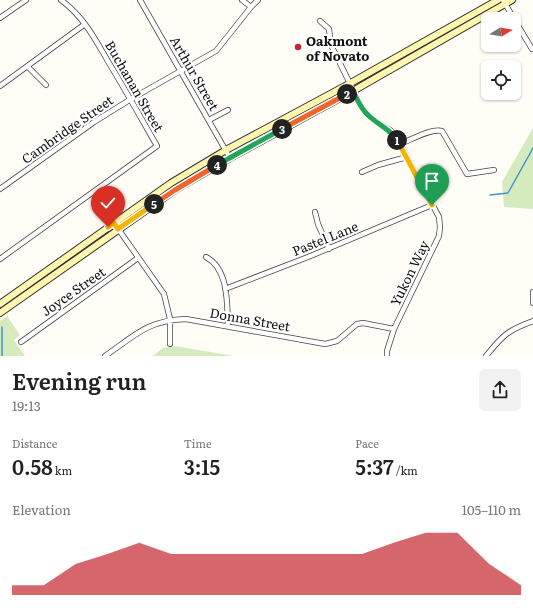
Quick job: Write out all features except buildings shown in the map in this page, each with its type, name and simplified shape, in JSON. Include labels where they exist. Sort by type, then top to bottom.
[{"type":"main road","points":[[0,304],[171,183],[226,150],[349,84],[498,0]]},
{"type":"main road","points":[[0,313],[175,190],[230,158],[353,91],[504,2],[512,0]]},
{"type":"street","points":[[0,18],[26,0]]},
{"type":"street","name":"Buchanan Street","points":[[0,259],[157,146],[86,24],[72,8],[61,0]]},
{"type":"street","name":"Arthur Street","points":[[140,0],[230,158]]},
{"type":"street","points":[[242,0],[251,7]]},
{"type":"street","name":"Cambridge Street","points":[[0,189],[94,122],[131,99],[216,51],[258,0]]},
{"type":"street","points":[[504,2],[510,12]]},
{"type":"street","name":"Yukon Way","points":[[320,21],[329,29],[331,45],[361,106],[368,116],[390,130],[400,144],[439,217],[439,236],[394,329],[387,351],[387,356]]},
{"type":"street","points":[[0,86],[86,24]]},
{"type":"street","points":[[521,31],[532,49]]},
{"type":"street","points":[[28,67],[46,85]]},
{"type":"street","points":[[209,120],[228,110]]},
{"type":"street","points":[[400,144],[428,133],[438,130],[442,131],[467,174],[494,170]]},
{"type":"street","points":[[362,172],[378,165],[407,157]]},
{"type":"street","name":"Pastel Lane","points":[[225,289],[328,249],[432,205]]},
{"type":"street","points":[[315,212],[328,249]]},
{"type":"street","points":[[114,223],[164,294],[170,319],[170,344]]},
{"type":"street","points":[[206,257],[218,266],[225,289],[228,326]]},
{"type":"street","name":"Joyce Street","points":[[21,342],[138,258]]},
{"type":"street","points":[[533,292],[533,303]]},
{"type":"street","name":"Donna Street","points":[[105,356],[144,328],[160,321],[170,319],[186,319],[324,344],[337,341],[357,324],[363,323],[394,329]]},
{"type":"street","points":[[486,356],[506,333],[516,327],[533,321]]},
{"type":"green space","points":[[533,128],[533,209],[504,207],[502,182]]},
{"type":"green space","points":[[7,316],[20,335],[14,340],[25,356],[0,356],[0,321]]},
{"type":"green space","points":[[175,346],[234,356],[153,356],[163,348]]},
{"type":"waterway","points":[[490,195],[508,193],[533,148]]},
{"type":"waterway","points":[[2,327],[2,356]]},
{"type":"place","name":"Oakmont of Novato","points":[[298,47]]},
{"type":"route","points":[[108,227],[114,223],[118,229],[175,190],[230,158],[353,91],[368,116],[390,130],[397,138],[432,205]]}]
